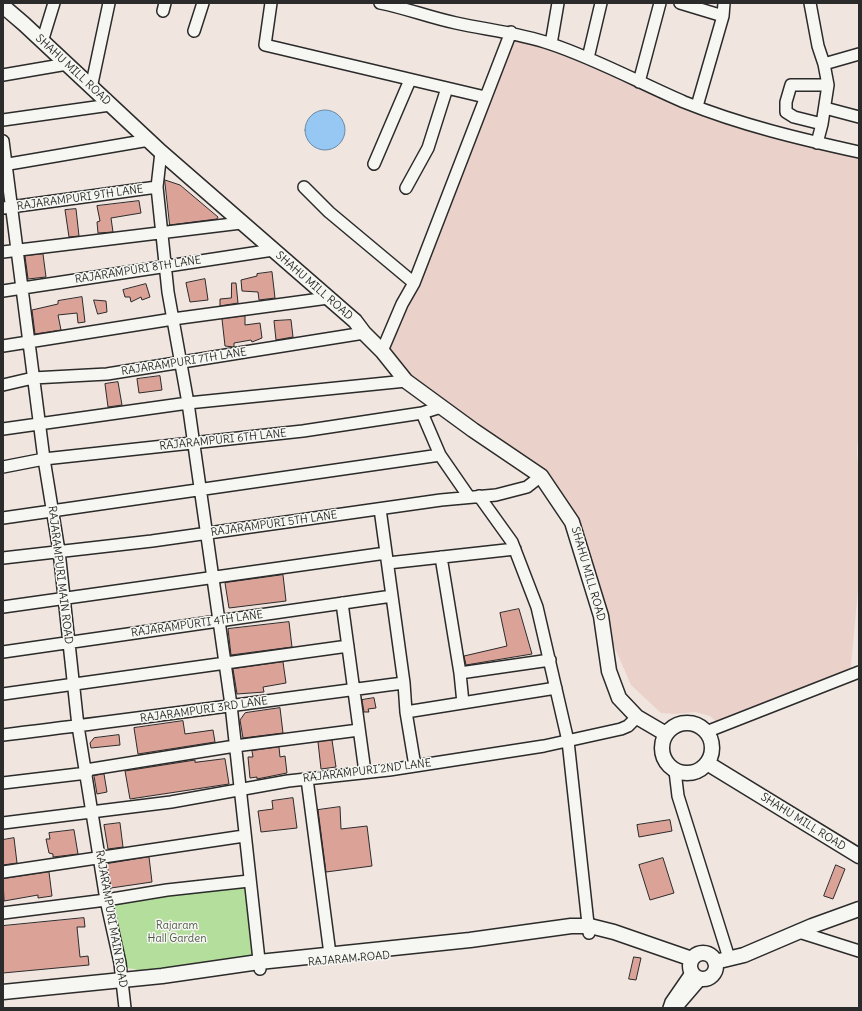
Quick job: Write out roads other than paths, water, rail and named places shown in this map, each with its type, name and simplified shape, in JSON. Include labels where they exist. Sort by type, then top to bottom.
[{"type":"main road","name":"SHAHU MILL ROAD","points":[[3,6],[161,152],[355,321],[406,381],[541,476],[572,522],[601,616],[609,672],[619,698],[637,717],[666,734]]},
{"type":"main road","points":[[684,723],[696,726],[706,732],[712,747],[707,763],[693,772],[685,773],[675,771],[665,760],[662,752],[662,744],[666,734],[676,725],[684,723]]},
{"type":"main road","name":"SHAHU MILL ROAD","points":[[707,763],[859,856]]},
{"type":"main road","points":[[722,960],[713,974],[706,979],[693,969],[703,953],[722,960],[744,955],[859,909]]},
{"type":"main road","points":[[260,965],[330,954],[470,940],[571,926],[590,929]]},
{"type":"main road","name":"RAJARAM ROAD","points":[[3,999],[260,965],[461,949],[590,929],[644,948],[693,969]]},
{"type":"main road","points":[[3,992],[123,984]]},
{"type":"street","points":[[42,42],[54,3]]},
{"type":"street","points":[[91,88],[109,3]]},
{"type":"street","points":[[194,30],[203,3]]},
{"type":"street","points":[[271,3],[265,45],[484,97]]},
{"type":"street","points":[[380,3],[403,7],[455,23],[511,32],[551,44],[588,58],[639,82],[736,121],[817,143],[859,152]]},
{"type":"street","points":[[551,44],[558,3]]},
{"type":"street","points":[[588,58],[601,3]]},
{"type":"street","points":[[639,82],[660,3]]},
{"type":"street","points":[[680,3],[723,16]]},
{"type":"street","points":[[697,106],[723,16],[724,3]]},
{"type":"street","points":[[810,3],[818,46],[824,64],[828,86],[822,124],[817,143]]},
{"type":"street","points":[[382,351],[402,304],[414,283],[484,97],[511,32]]},
{"type":"street","points":[[824,64],[859,54]]},
{"type":"street","points":[[3,75],[67,64]]},
{"type":"street","points":[[374,164],[410,80]]},
{"type":"street","points":[[822,124],[794,117],[786,112],[786,102],[791,85],[828,86]]},
{"type":"street","points":[[406,188],[428,148],[447,88]]},
{"type":"street","points":[[3,120],[110,105]]},
{"type":"street","points":[[825,108],[859,117]]},
{"type":"street","points":[[5,165],[149,140]]},
{"type":"street","name":"RAJARAMPURI MAIN ROAD","points":[[3,141],[7,208],[17,251],[44,459],[59,551],[78,726],[106,900],[123,984],[125,1008]]},
{"type":"street","points":[[161,152],[157,187],[165,266],[180,363],[188,403],[225,662],[249,881],[260,965]]},
{"type":"street","name":"RAJARAMPURI 9TH LANE","points":[[7,208],[157,187]]},
{"type":"street","points":[[304,187],[329,212],[414,283]]},
{"type":"street","points":[[3,252],[162,234],[241,222]]},
{"type":"street","name":"RAJARAMPURI 8TH LANE","points":[[3,291],[273,250]]},
{"type":"street","points":[[3,346],[30,343],[173,319],[328,298]]},
{"type":"street","name":"RAJARAMPURI 7TH LANE","points":[[3,385],[33,378],[107,374],[364,333]]},
{"type":"street","points":[[3,429],[188,403],[406,381]]},
{"type":"street","name":"RAJARAMPURI 6TH LANE","points":[[3,467],[44,459],[194,444],[303,431],[422,414],[441,407]]},
{"type":"street","points":[[422,414],[440,454],[512,542],[537,607],[568,741],[590,929]]},
{"type":"street","points":[[3,518],[53,512],[440,454]]},
{"type":"street","name":"RAJARAMPURI 5TH LANE","points":[[3,558],[496,495],[527,487],[541,476]]},
{"type":"street","points":[[380,509],[404,683],[406,712],[415,766]]},
{"type":"street","points":[[3,607],[213,577],[387,558],[441,557],[515,549]]},
{"type":"street","points":[[441,557],[460,673],[462,703]]},
{"type":"street","name":"RAJARAMPURTI 4TH LANE","points":[[3,652],[392,596]]},
{"type":"street","points":[[342,603],[365,772]]},
{"type":"street","points":[[3,694],[348,646]]},
{"type":"street","points":[[460,673],[550,660]]},
{"type":"street","points":[[706,732],[859,672]]},
{"type":"street","name":"RAJARAMPURI 3RD LANE","points":[[3,735],[138,719],[230,705],[404,683]]},
{"type":"street","points":[[406,712],[556,688]]},
{"type":"street","name":"RAJARAMPURI 2ND LANE","points":[[92,812],[171,802],[307,779],[415,766],[568,741],[621,729],[628,726],[637,717]]},
{"type":"street","points":[[3,783],[86,771],[235,746],[359,730]]},
{"type":"street","points":[[675,771],[678,796],[722,960]]},
{"type":"street","points":[[307,779],[330,954]]},
{"type":"street","points":[[3,823],[92,812]]},
{"type":"street","points":[[3,872],[244,836]]},
{"type":"street","points":[[3,913],[106,900],[167,890],[249,881]]},
{"type":"street","points":[[799,932],[859,951]]},
{"type":"street","points":[[669,1008],[671,1002],[693,969]]},
{"type":"street","points":[[676,1008],[693,969]]},
{"type":"water","points":[[329,110],[336,113],[342,119],[345,130],[344,138],[336,147],[329,150],[321,150],[314,147],[306,138],[305,126],[308,119],[317,111]]},
{"type":"park label","name":"Rajaram Hall Garden","points":[[177,932]]}]
